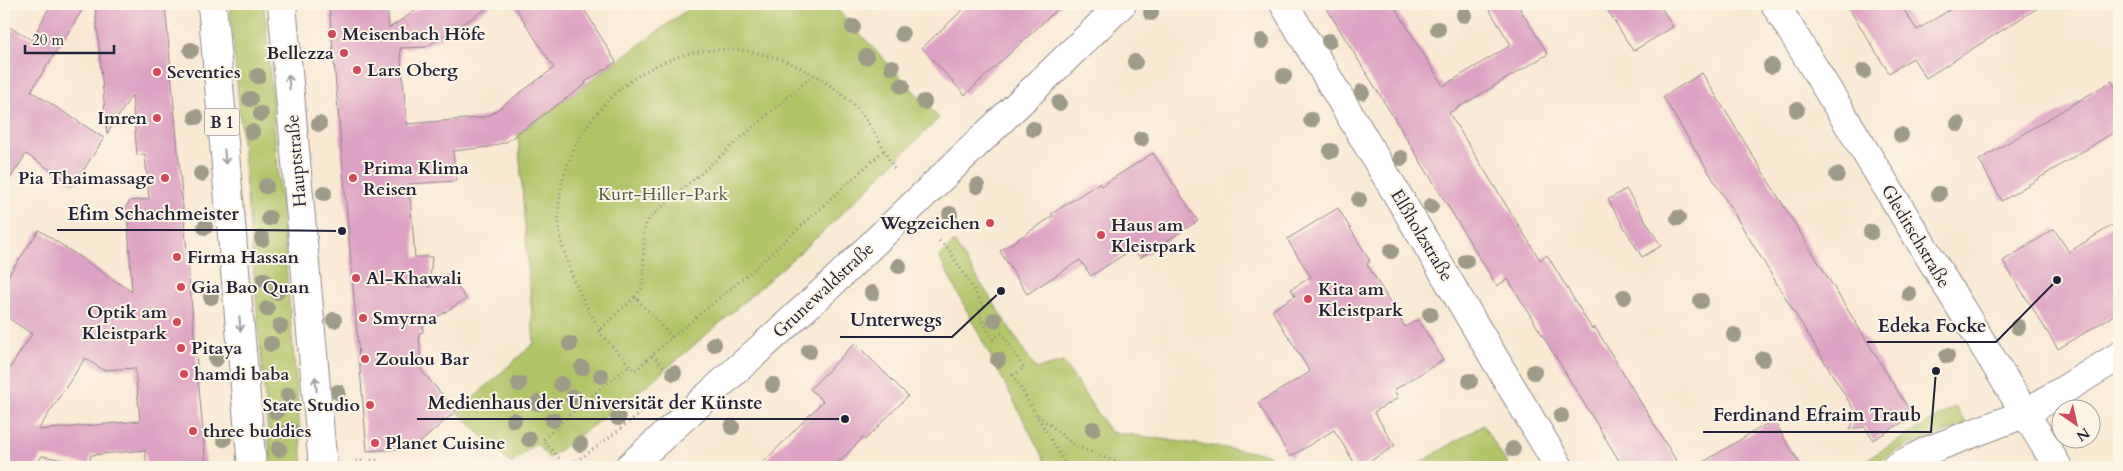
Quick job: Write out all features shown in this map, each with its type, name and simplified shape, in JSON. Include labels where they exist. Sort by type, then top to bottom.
[{"type":"main road","name":"B 1","points":[[212,4],[252,467]]},
{"type":"main road","name":"Hauptstraße","points":[[282,4],[323,467]]},
{"type":"main road","name":"Grunewaldstraße","points":[[629,467],[826,289],[1122,4]]},
{"type":"main road","name":"Elßholzstraße","points":[[1284,4],[1559,467]]},
{"type":"main road","name":"Gleditschstraße","points":[[1775,4],[2058,467]]},
{"type":"main road","points":[[1896,467],[1929,450],[2024,414],[2119,356]]},
{"type":"path","points":[[884,150],[753,270],[672,337],[635,371],[598,332],[600,330],[574,285],[560,232],[559,210],[563,179],[571,154],[595,113],[614,94],[665,61],[688,53],[714,50],[743,50],[761,53],[802,68],[826,82],[846,98],[864,117],[884,150],[895,172]]},
{"type":"path","points":[[600,330],[635,297],[643,286],[644,233],[646,223],[652,215],[813,75]]},
{"type":"path","points":[[938,241],[948,248],[984,306],[977,312],[993,339],[1002,333],[1024,368],[1013,375],[1067,467]]},
{"type":"path","points":[[635,297],[672,337]]},
{"type":"path","points":[[652,355],[671,374]]},
{"type":"path","points":[[559,458],[544,440],[587,400],[630,366]]},
{"type":"path","points":[[568,467],[602,444],[657,401]]},
{"type":"path","points":[[1036,414],[1075,446],[1130,467]]},
{"type":"path","points":[[356,461],[379,460],[379,467]]},
{"type":"green space","points":[[230,4],[264,4],[303,467],[271,467]]},
{"type":"green space","name":"Kurt-Hiller-Park","points":[[695,4],[832,4],[939,118],[825,230],[647,385],[549,458],[536,443],[511,464],[458,412],[534,343],[518,134]]},
{"type":"green space","points":[[954,242],[1036,369],[1063,362],[1110,432],[1268,454],[1277,467],[1048,467],[939,257]]},
{"type":"green space","points":[[1955,407],[1966,423],[1950,431],[1900,449],[1868,465],[1854,467]]},
{"type":"green space","points":[[1483,425],[1509,467],[1413,467]]},
{"type":"building","points":[[51,4],[86,4],[31,91],[104,138],[74,185],[26,154],[4,188],[4,24],[32,40]]},
{"type":"building","points":[[95,4],[165,4],[206,467],[147,467],[145,450],[91,455],[89,465],[42,456],[35,467],[4,467],[4,377],[32,334],[4,315],[4,282],[39,230],[132,292],[128,221],[119,216],[130,201],[149,199],[145,154],[137,155],[132,95],[107,134]],"holes":[[[85,358],[103,370],[135,368],[140,421],[38,430]]]},
{"type":"building","points":[[329,4],[387,4],[389,28],[426,4],[494,4],[426,47],[400,48],[407,124],[478,118],[490,115],[554,68],[513,4],[581,4],[616,62],[585,82],[586,84],[506,142],[489,147],[453,151],[456,181],[409,184],[415,257],[432,257],[429,288],[449,274],[466,299],[423,326],[423,332],[419,333],[421,370],[456,411],[414,448],[367,451]]},
{"type":"building","points":[[969,4],[1063,4],[965,95],[922,48]]},
{"type":"building","points":[[1324,4],[1393,4],[1443,86],[1511,45],[1486,4],[1517,4],[1548,54],[1449,113],[1540,260],[1547,255],[1592,329],[1595,327],[1680,467],[1623,467],[1508,279],[1497,286]]},
{"type":"building","points":[[1604,4],[1659,4],[1673,27],[1633,51]]},
{"type":"building","points":[[1846,4],[1900,4],[1917,30],[1959,4],[2044,4],[1926,78],[1913,58],[1889,73]]},
{"type":"building","points":[[1702,73],[1913,416],[1873,440],[1865,427],[1850,429],[1857,415],[1663,97]]},
{"type":"building","points":[[2112,81],[2119,94],[2119,129],[2002,201],[1979,160]]},
{"type":"building","name":"Haus am Kleistpark","points":[[1153,153],[1198,221],[1140,258],[1134,248],[1091,276],[1080,260],[1027,294],[1000,251],[1053,216],[1051,214],[1099,183],[1101,186]]},
{"type":"building","points":[[1626,189],[1661,246],[1642,257],[1608,200]]},
{"type":"building","points":[[1338,208],[1370,261],[1367,264],[1405,327],[1418,319],[1443,360],[1394,390],[1398,398],[1374,412],[1395,446],[1360,467],[1357,467],[1334,430],[1290,457],[1258,403],[1310,372],[1272,310],[1295,296],[1291,289],[1311,277],[1287,239]]},
{"type":"building","points":[[2119,221],[2119,312],[2058,349],[2003,261],[2054,229],[2069,252]]},
{"type":"building","points":[[855,343],[908,396],[865,440],[863,438],[834,467],[759,467],[823,401],[810,389]]},
{"type":"building","points":[[1773,420],[1802,467],[1695,467]]},
{"type":"place","name":"Meisenbach Höfe","points":[[332,34]]},
{"type":"place","name":"Bellezza","points":[[344,53]]},
{"type":"place","name":"Lars Oberg","points":[[357,70]]},
{"type":"place","name":"Seventies","points":[[157,72]]},
{"type":"place","name":"Imren","points":[[157,118]]},
{"type":"place","name":"Pia Thaimassage","points":[[165,178]]},
{"type":"place","name":"Prima Klima Reisen","points":[[353,178]]},
{"type":"place","name":"Wegzeichen","points":[[990,223]]},
{"type":"place","name":"Efim Schachmeister","points":[[342,231]]},
{"type":"place","name":"Haus am Kleistpark","points":[[1101,235]]},
{"type":"place","name":"Firma Hassan","points":[[177,257]]},
{"type":"place","name":"Al-Khawali","points":[[356,278]]},
{"type":"place","name":"Edeka Focke","points":[[2057,280]]},
{"type":"place","name":"Gia Bao Quan","points":[[181,287]]},
{"type":"place","name":"Unterwegs","points":[[1001,291]]},
{"type":"place","name":"Kita am Kleistpark","points":[[1308,299]]},
{"type":"place","name":"Smyrna","points":[[363,318]]},
{"type":"place","name":"Optik am Kleistpark","points":[[177,322]]},
{"type":"place","name":"Pitaya","points":[[181,348]]},
{"type":"place","name":"Zoulou Bar","points":[[365,359]]},
{"type":"place","name":"Ferdinand Efraim Traub","points":[[1936,371]]},
{"type":"place","name":"hamdi baba","points":[[184,374]]},
{"type":"place","name":"State Studio","points":[[370,405]]},
{"type":"place","name":"Medienhaus der Universität der Künste","points":[[845,419]]},
{"type":"place","name":"three buddies","points":[[193,431]]},
{"type":"place","name":"Planet Cuisine","points":[[375,443]]}]
